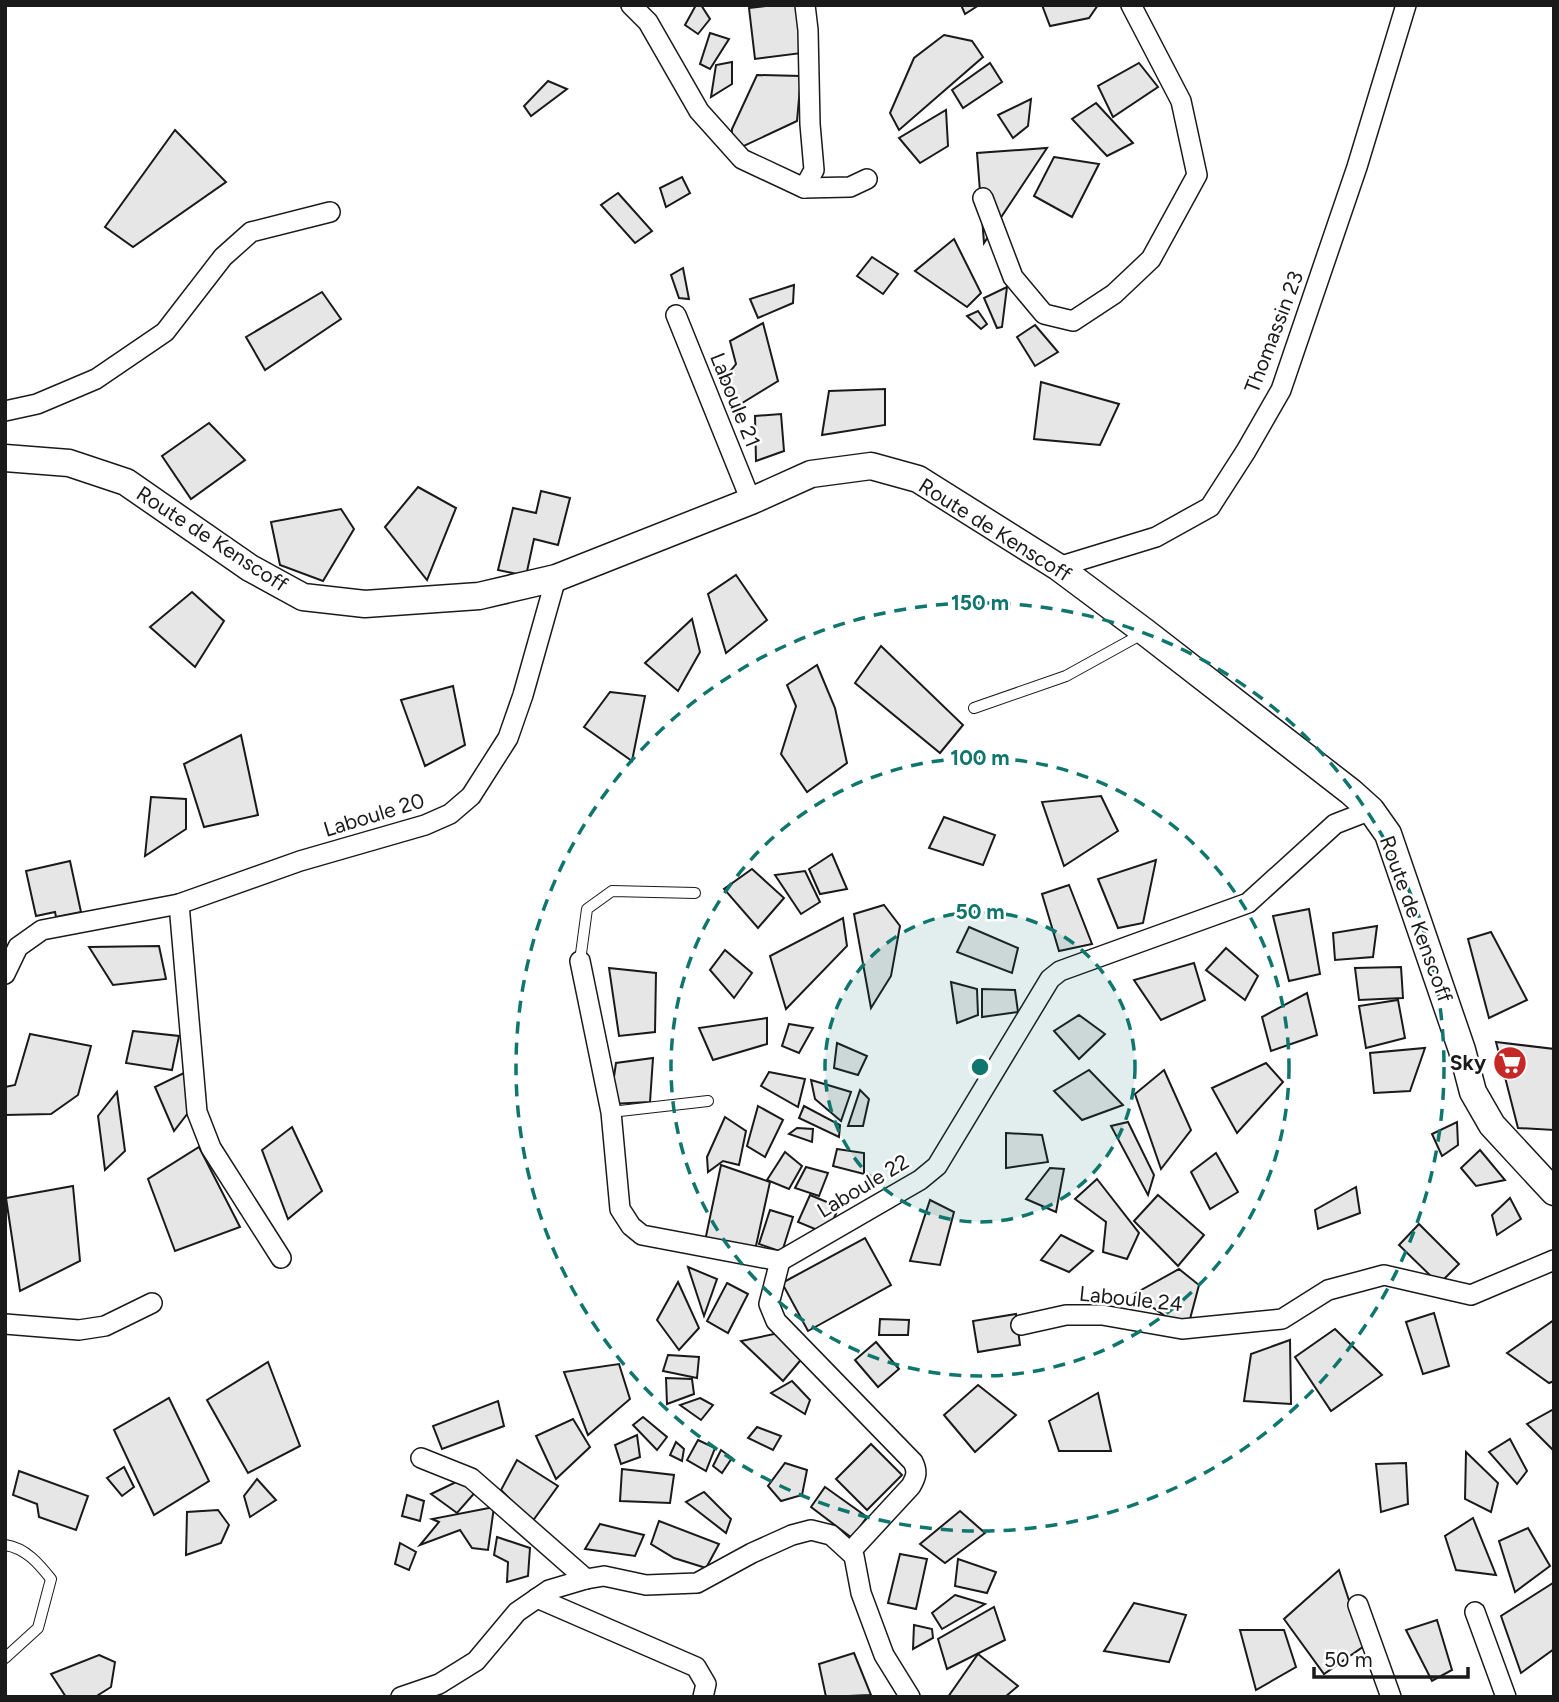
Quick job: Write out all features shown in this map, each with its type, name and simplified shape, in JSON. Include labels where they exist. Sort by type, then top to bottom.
[{"type":"main road","name":"Route de Kenscoff","points":[[5,458],[69,463],[126,482],[250,568],[303,597],[365,604],[479,596],[556,578],[751,501],[811,474],[871,466],[918,479],[1058,567],[1371,810],[1388,834],[1462,1050],[1473,1092],[1492,1125],[1554,1192]]},
{"type":"street","points":[[631,5],[648,22],[699,111],[741,159],[804,188],[850,187],[867,179]]},
{"type":"street","points":[[804,5],[808,30],[814,170],[804,188]]},
{"type":"street","points":[[984,198],[1013,277],[1044,314],[1073,321],[1114,294],[1151,259],[1197,174],[1181,102],[1131,5]]},
{"type":"street","name":"Thomassin 23","points":[[1058,567],[1156,537],[1210,507],[1246,451],[1281,390],[1357,167],[1406,5]]},
{"type":"street","points":[[5,411],[37,404],[96,379],[165,332],[223,257],[251,232],[330,212]]},
{"type":"street","name":"Laboule 21","points":[[677,315],[751,501]]},
{"type":"street","name":"Laboule 20","points":[[5,974],[18,947],[43,930],[179,904],[300,861],[425,825],[450,814],[471,796],[508,738],[556,578]]},
{"type":"street","name":"Laboule 22","points":[[779,1261],[920,1180],[937,1166],[1050,979],[1059,971],[1248,903],[1335,824],[1371,810]]},
{"type":"street","points":[[179,904],[197,1112],[211,1148],[281,1258]]},
{"type":"street","points":[[580,961],[611,1112],[620,1209],[631,1226],[642,1235],[779,1261],[769,1304],[776,1321],[913,1462],[916,1478],[911,1486],[850,1552]]},
{"type":"street","name":"Laboule 24","points":[[1021,1325],[1066,1315],[1102,1315],[1182,1329],[1282,1319],[1328,1290],[1384,1275],[1471,1295],[1554,1260]]},
{"type":"street","points":[[5,1324],[79,1330],[105,1326],[152,1303]]},
{"type":"street","points":[[421,1458],[471,1478],[586,1578]]},
{"type":"street","points":[[401,1697],[439,1684],[476,1661],[517,1612],[549,1590],[586,1578],[604,1576],[646,1585],[697,1583],[752,1553],[792,1535],[811,1530],[831,1535],[850,1552],[857,1569],[861,1593],[884,1655],[910,1697]]},
{"type":"street","points":[[537,1598],[696,1667],[706,1684],[703,1697]]},
{"type":"street","points":[[1358,1605],[1391,1697]]},
{"type":"street","points":[[1475,1612],[1506,1697]]},
{"type":"lane","points":[[974,708],[1066,676],[1145,632]]},
{"type":"lane","points":[[580,961],[587,909],[612,891],[695,893]]},
{"type":"lane","points":[[611,1112],[708,1101]]},
{"type":"lane","points":[[5,1545],[15,1546],[35,1559],[51,1578],[38,1628],[5,1658]]},
{"type":"building","points":[[696,5],[701,5],[710,19],[698,34],[685,25]]},
{"type":"building","points":[[796,5],[802,53],[755,59],[749,8]]},
{"type":"building","points":[[961,5],[979,5],[965,14]]},
{"type":"building","points":[[1042,5],[1098,5],[1089,18],[1050,26]]},
{"type":"building","points":[[710,33],[729,39],[710,69],[700,64]]},
{"type":"building","points":[[944,35],[972,41],[983,57],[899,130],[890,113],[914,58]]},
{"type":"building","points":[[732,62],[732,84],[711,97],[716,65]]},
{"type":"building","points":[[990,63],[1002,82],[963,108],[952,90]]},
{"type":"building","points":[[1139,63],[1158,87],[1113,117],[1098,86]]},
{"type":"building","points":[[757,75],[801,76],[797,121],[731,152],[732,129]]},
{"type":"building","points":[[548,81],[567,89],[531,116],[524,106]]},
{"type":"building","points":[[1031,99],[1028,126],[1013,138],[998,115]]},
{"type":"building","points":[[1096,103],[1133,143],[1107,156],[1072,119]]},
{"type":"building","points":[[946,110],[948,146],[920,163],[899,138]]},
{"type":"building","points":[[175,130],[226,182],[133,247],[105,227]]},
{"type":"building","points":[[1047,148],[984,243],[977,153]]},
{"type":"building","points":[[1054,157],[1099,164],[1072,217],[1034,196]]},
{"type":"building","points":[[682,177],[690,193],[666,207],[660,188]]},
{"type":"building","points":[[618,193],[652,231],[635,243],[601,205]]},
{"type":"building","points":[[954,239],[981,293],[967,307],[915,271]]},
{"type":"building","points":[[872,257],[898,274],[883,294],[857,276]]},
{"type":"building","points":[[683,268],[689,299],[679,298],[671,275]]},
{"type":"building","points":[[794,285],[793,303],[758,318],[750,299]]},
{"type":"building","points":[[1007,287],[1002,327],[997,328],[984,298]]},
{"type":"building","points":[[322,292],[341,319],[265,370],[246,337]]},
{"type":"building","points":[[978,311],[987,324],[981,329],[967,316]]},
{"type":"building","points":[[763,323],[778,381],[734,408],[724,379],[736,364],[730,341]]},
{"type":"building","points":[[1035,325],[1058,352],[1035,366],[1017,337]]},
{"type":"building","points":[[1041,382],[1119,404],[1100,445],[1034,439]]},
{"type":"building","points":[[885,389],[885,425],[822,435],[829,391]]},
{"type":"building","points":[[781,414],[784,451],[756,461],[755,416]]},
{"type":"building","points":[[209,423],[245,460],[191,499],[162,456]]},
{"type":"building","points":[[418,487],[456,508],[427,580],[385,527]]},
{"type":"building","points":[[541,491],[570,498],[558,545],[534,539],[526,576],[498,570],[513,508],[536,513]]},
{"type":"building","points":[[341,509],[354,529],[323,581],[280,565],[271,522]]},
{"type":"building","points":[[736,575],[767,620],[726,653],[708,594]]},
{"type":"building","points":[[192,592],[224,621],[195,667],[150,627]]},
{"type":"building","points":[[692,619],[700,652],[678,691],[645,663]]},
{"type":"building","points":[[881,646],[963,725],[940,753],[855,683]]},
{"type":"building","points":[[817,665],[835,708],[847,763],[807,792],[781,754],[796,706],[787,685]]},
{"type":"building","points":[[453,686],[465,745],[425,766],[401,700]]},
{"type":"building","points":[[610,692],[645,696],[632,761],[584,727]]},
{"type":"building","points":[[241,735],[258,815],[204,827],[184,764]]},
{"type":"building","points":[[1101,796],[1118,831],[1064,866],[1042,802]]},
{"type":"building","points":[[151,797],[186,799],[186,829],[145,856]]},
{"type":"building","points":[[944,817],[995,835],[983,865],[929,848]]},
{"type":"building","points":[[832,854],[847,889],[820,894],[809,869]]},
{"type":"building","points":[[1156,860],[1143,923],[1118,928],[1098,879]]},
{"type":"building","points":[[70,861],[81,912],[56,917],[55,912],[36,916],[26,871]]},
{"type":"building","points":[[752,869],[784,898],[758,928],[724,889]]},
{"type":"building","points":[[805,871],[820,902],[801,914],[775,875]]},
{"type":"building","points":[[1069,885],[1092,944],[1059,951],[1042,894]]},
{"type":"building","points":[[884,905],[900,926],[891,976],[871,1008],[854,914]]},
{"type":"building","points":[[1309,909],[1320,974],[1289,981],[1273,916]]},
{"type":"building","points":[[843,918],[847,946],[786,1009],[770,956]]},
{"type":"building","points":[[1377,926],[1373,957],[1335,960],[1333,933]]},
{"type":"building","points":[[969,927],[1018,948],[1012,973],[957,952]]},
{"type":"building","points":[[1491,932],[1527,1000],[1489,1018],[1468,939]]},
{"type":"building","points":[[159,946],[166,979],[113,985],[89,947]]},
{"type":"building","points":[[1226,948],[1258,976],[1245,1000],[1206,970]]},
{"type":"building","points":[[725,950],[752,973],[734,998],[710,970]]},
{"type":"building","points":[[1194,963],[1205,1000],[1161,1020],[1134,980]]},
{"type":"building","points":[[1401,967],[1403,998],[1359,1000],[1355,968]]},
{"type":"building","points":[[609,968],[656,973],[655,1032],[619,1036]]},
{"type":"building","points":[[951,982],[977,989],[978,1015],[957,1023]]},
{"type":"building","points":[[982,989],[1015,990],[1018,1012],[982,1017]]},
{"type":"building","points":[[1307,993],[1317,1035],[1271,1051],[1262,1017]]},
{"type":"building","points":[[1398,1000],[1405,1038],[1366,1048],[1359,1006]]},
{"type":"building","points":[[1079,1015],[1105,1034],[1079,1059],[1054,1031]]},
{"type":"building","points":[[767,1018],[767,1044],[713,1060],[699,1028]]},
{"type":"building","points":[[789,1024],[813,1028],[799,1053],[782,1046]]},
{"type":"building","points":[[133,1031],[179,1036],[172,1070],[126,1063]]},
{"type":"building","points":[[30,1034],[91,1046],[78,1095],[51,1114],[5,1115],[5,1087],[15,1085]]},
{"type":"building","points":[[1496,1042],[1554,1049],[1554,1130],[1518,1128]]},
{"type":"building","points":[[837,1043],[867,1056],[858,1075],[834,1068]]},
{"type":"building","points":[[1425,1048],[1410,1091],[1374,1093],[1370,1053]]},
{"type":"building","points":[[653,1058],[650,1102],[610,1104],[616,1063]]},
{"type":"building","points":[[1266,1063],[1283,1082],[1237,1133],[1212,1088]]},
{"type":"building","points":[[1089,1070],[1123,1105],[1082,1120],[1054,1091]]},
{"type":"building","points":[[1164,1070],[1191,1130],[1161,1169],[1135,1094]]},
{"type":"building","points":[[188,1071],[191,1109],[174,1131],[155,1087]]},
{"type":"building","points":[[769,1072],[805,1079],[798,1107],[761,1086]]},
{"type":"building","points":[[811,1080],[851,1092],[841,1121],[815,1099]]},
{"type":"building","points":[[860,1090],[869,1099],[863,1126],[848,1126]]},
{"type":"building","points":[[117,1092],[125,1151],[105,1170],[98,1116]]},
{"type":"building","points":[[758,1106],[783,1120],[765,1157],[747,1146]]},
{"type":"building","points":[[804,1106],[840,1125],[839,1137],[799,1118]]},
{"type":"building","points":[[725,1117],[746,1131],[739,1165],[723,1161],[708,1172],[707,1157]]},
{"type":"building","points":[[1128,1122],[1154,1175],[1148,1195],[1111,1126]]},
{"type":"building","points":[[1457,1122],[1458,1145],[1442,1156],[1432,1134]]},
{"type":"building","points":[[292,1127],[322,1191],[288,1219],[262,1150]]},
{"type":"building","points":[[797,1128],[813,1129],[812,1142],[789,1134]]},
{"type":"building","points":[[1006,1133],[1042,1135],[1048,1162],[1006,1168]]},
{"type":"building","points":[[199,1147],[240,1227],[175,1251],[148,1179]]},
{"type":"building","points":[[837,1149],[864,1153],[864,1174],[833,1166]]},
{"type":"building","points":[[1480,1150],[1505,1180],[1476,1186],[1461,1168]]},
{"type":"building","points":[[785,1152],[802,1166],[789,1189],[767,1180]]},
{"type":"building","points":[[1216,1153],[1238,1192],[1210,1209],[1191,1172]]},
{"type":"building","points":[[721,1165],[770,1182],[754,1255],[705,1241]]},
{"type":"building","points":[[806,1167],[828,1173],[819,1196],[795,1188]]},
{"type":"building","points":[[1050,1168],[1064,1169],[1056,1212],[1026,1199]]},
{"type":"building","points":[[1097,1179],[1139,1233],[1127,1259],[1103,1252],[1106,1222],[1075,1199]]},
{"type":"building","points":[[73,1186],[80,1261],[20,1291],[6,1198]]},
{"type":"building","points":[[1356,1187],[1360,1213],[1318,1229],[1315,1210]]},
{"type":"building","points":[[810,1195],[839,1207],[827,1234],[798,1222]]},
{"type":"building","points":[[1158,1195],[1204,1235],[1178,1266],[1134,1221]]},
{"type":"building","points":[[1510,1198],[1521,1219],[1497,1235],[1492,1215]]},
{"type":"building","points":[[930,1200],[954,1212],[940,1265],[910,1261]]},
{"type":"building","points":[[770,1210],[793,1217],[782,1252],[759,1244]]},
{"type":"building","points":[[1419,1224],[1459,1264],[1439,1284],[1399,1245]]},
{"type":"building","points":[[1061,1235],[1093,1251],[1069,1272],[1041,1260]]},
{"type":"building","points":[[865,1238],[891,1285],[808,1331],[782,1283]]},
{"type":"building","points":[[688,1267],[717,1279],[704,1316]]},
{"type":"building","points":[[1179,1269],[1199,1285],[1190,1319],[1179,1326],[1134,1294]]},
{"type":"building","points":[[678,1282],[699,1328],[679,1350],[657,1320]]},
{"type":"building","points":[[727,1283],[748,1294],[728,1333],[707,1321]]},
{"type":"building","points":[[1434,1313],[1449,1366],[1423,1374],[1406,1322]]},
{"type":"building","points":[[1016,1314],[1020,1345],[978,1352],[973,1321]]},
{"type":"building","points":[[880,1319],[909,1320],[908,1335],[879,1335]]},
{"type":"building","points":[[1554,1320],[1554,1381],[1549,1383],[1507,1353]]},
{"type":"building","points":[[1335,1329],[1382,1375],[1331,1411],[1295,1357]]},
{"type":"building","points":[[779,1333],[805,1355],[783,1381],[741,1341]]},
{"type":"building","points":[[1290,1340],[1291,1404],[1244,1401],[1251,1354]]},
{"type":"building","points":[[876,1342],[899,1369],[878,1387],[855,1360]]},
{"type":"building","points":[[668,1355],[699,1357],[697,1378],[663,1371]]},
{"type":"building","points":[[268,1362],[300,1446],[248,1473],[207,1400]]},
{"type":"building","points":[[619,1364],[630,1399],[588,1435],[564,1372]]},
{"type":"building","points":[[666,1378],[692,1379],[694,1394],[667,1404]]},
{"type":"building","points":[[792,1381],[810,1400],[805,1414],[771,1393]]},
{"type":"building","points":[[978,1385],[1016,1415],[975,1452],[944,1415]]},
{"type":"building","points":[[1098,1393],[1111,1451],[1059,1451],[1049,1421]]},
{"type":"building","points":[[169,1398],[209,1481],[154,1515],[114,1430]]},
{"type":"building","points":[[700,1398],[713,1405],[701,1420],[680,1405]]},
{"type":"building","points":[[498,1401],[504,1426],[442,1449],[433,1426]]},
{"type":"building","points":[[1554,1409],[1554,1451],[1527,1424]]},
{"type":"building","points":[[643,1417],[667,1437],[657,1450],[633,1425]]},
{"type":"building","points":[[573,1419],[590,1447],[556,1479],[536,1436]]},
{"type":"building","points":[[757,1427],[781,1436],[773,1450],[748,1438]]},
{"type":"building","points":[[637,1435],[640,1457],[621,1464],[615,1445]]},
{"type":"building","points":[[1510,1439],[1527,1471],[1517,1484],[1489,1452]]},
{"type":"building","points":[[698,1440],[715,1448],[706,1471],[687,1460]]},
{"type":"building","points":[[676,1442],[684,1449],[682,1461],[670,1455]]},
{"type":"building","points":[[871,1444],[902,1475],[867,1510],[836,1479]]},
{"type":"building","points":[[721,1450],[732,1458],[722,1473],[713,1466]]},
{"type":"building","points":[[1466,1452],[1498,1483],[1491,1512],[1465,1499]]},
{"type":"building","points":[[517,1460],[558,1486],[532,1522],[501,1490]]},
{"type":"building","points":[[785,1463],[807,1470],[802,1495],[781,1501],[768,1486]]},
{"type":"building","points":[[1406,1463],[1408,1504],[1381,1512],[1376,1464]]},
{"type":"building","points":[[124,1467],[134,1487],[122,1496],[107,1478]]},
{"type":"building","points":[[622,1469],[674,1475],[670,1503],[620,1501]]},
{"type":"building","points":[[19,1471],[88,1496],[76,1530],[39,1517],[37,1504],[13,1495]]},
{"type":"building","points":[[257,1479],[276,1500],[250,1517],[244,1496]]},
{"type":"building","points":[[485,1481],[457,1513],[431,1494],[456,1482]]},
{"type":"building","points":[[825,1487],[867,1517],[852,1538],[811,1507]]},
{"type":"building","points":[[704,1492],[731,1519],[726,1533],[686,1502]]},
{"type":"building","points":[[407,1495],[424,1501],[420,1521],[402,1516]]},
{"type":"building","points":[[494,1507],[488,1550],[472,1548],[460,1530],[420,1545],[439,1522],[432,1519]]},
{"type":"building","points":[[218,1510],[229,1525],[221,1543],[186,1555],[187,1512]]},
{"type":"building","points":[[960,1511],[985,1533],[945,1563],[920,1544]]},
{"type":"building","points":[[1473,1518],[1496,1575],[1456,1570],[1445,1536]]},
{"type":"building","points":[[659,1521],[719,1544],[706,1568],[674,1558],[651,1544]]},
{"type":"building","points":[[600,1524],[644,1535],[635,1556],[585,1549]]},
{"type":"building","points":[[1528,1528],[1550,1566],[1515,1592],[1499,1541]]},
{"type":"building","points":[[497,1537],[530,1548],[528,1576],[507,1582],[508,1562],[494,1555]]},
{"type":"building","points":[[400,1543],[416,1552],[409,1570],[395,1564]]},
{"type":"building","points":[[900,1554],[927,1559],[916,1609],[888,1603]]},
{"type":"building","points":[[958,1559],[996,1572],[987,1593],[955,1586]]},
{"type":"building","points":[[1339,1570],[1364,1646],[1324,1674],[1284,1619]]},
{"type":"building","points":[[1553,1583],[1554,1649],[1521,1673],[1501,1616]]},
{"type":"building","points":[[955,1595],[985,1604],[942,1629],[932,1613]]},
{"type":"building","points":[[1134,1603],[1186,1615],[1169,1662],[1104,1651]]},
{"type":"building","points":[[994,1607],[1005,1640],[947,1669],[938,1639]]},
{"type":"building","points":[[1437,1620],[1452,1670],[1432,1681],[1406,1630]]},
{"type":"building","points":[[914,1625],[932,1629],[933,1638],[913,1649]]},
{"type":"building","points":[[1240,1630],[1284,1630],[1296,1667],[1256,1690]]},
{"type":"building","points":[[854,1653],[871,1695],[826,1697],[819,1664]]},
{"type":"building","points":[[978,1654],[1018,1686],[1005,1697],[948,1697]]},
{"type":"building","points":[[99,1655],[115,1662],[111,1687],[95,1697],[66,1697],[51,1674]]},
{"type":"place","name":"Sky","points":[[1510,1063]]}]
